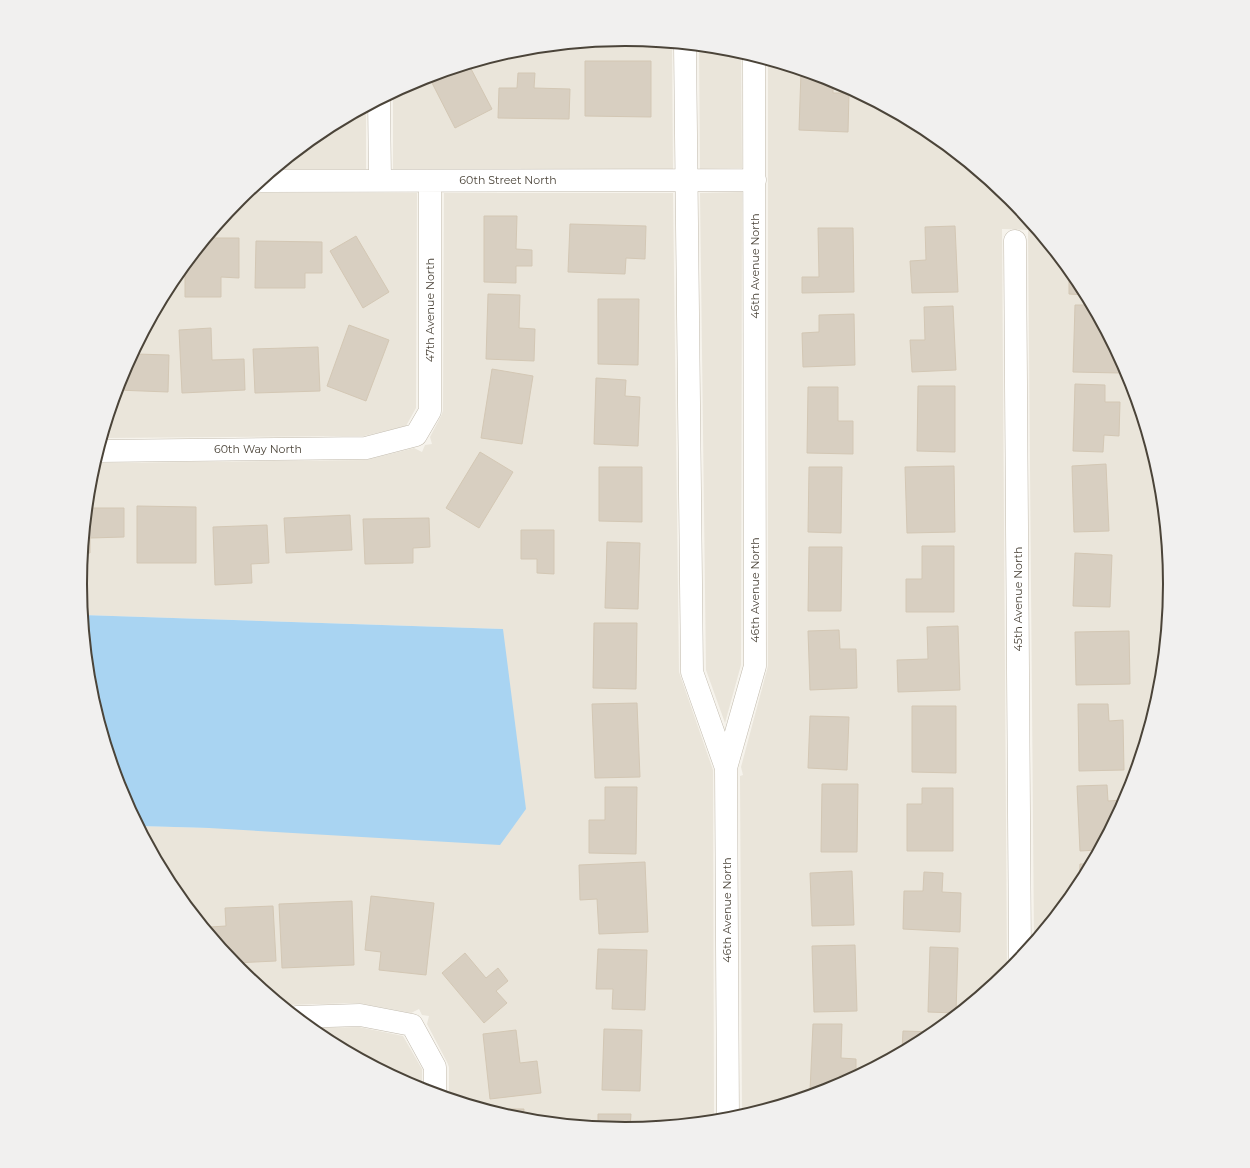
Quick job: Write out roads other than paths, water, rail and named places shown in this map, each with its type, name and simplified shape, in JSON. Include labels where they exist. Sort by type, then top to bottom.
[{"type":"street","points":[[685,50],[692,672],[726,768]]},
{"type":"street","name":"46th Avenue North","points":[[728,1112],[726,768],[754,666],[754,62]]},
{"type":"street","points":[[379,105],[380,181]]},
{"type":"street","name":"60th Street North","points":[[269,181],[755,180]]},
{"type":"street","name":"47th Avenue North","points":[[416,436],[430,411],[430,181]]},
{"type":"street","name":"45th Avenue North","points":[[1015,242],[1020,948]]},
{"type":"street","name":"60th Way North","points":[[104,450],[366,448],[416,436]]},
{"type":"street","points":[[305,1017],[360,1015],[412,1026],[435,1067],[435,1087]]},
{"type":"water","points":[[88,615],[503,629],[526,809],[500,845],[209,828],[144,826],[128,790],[105,723],[97,689]]}]
